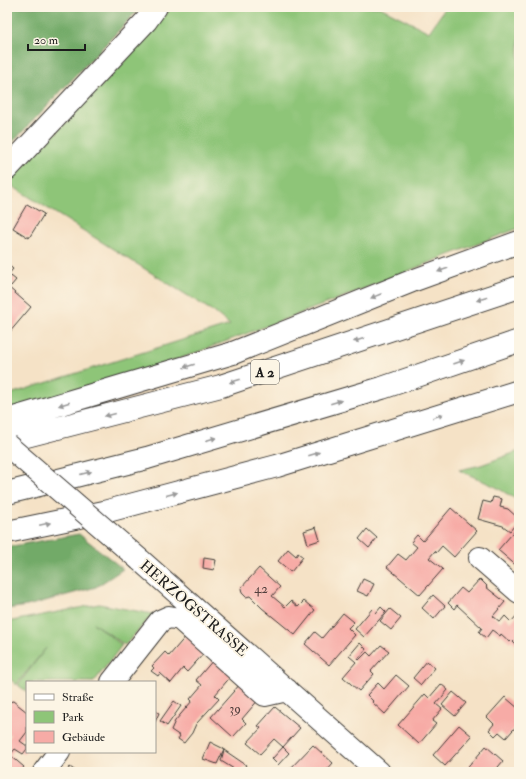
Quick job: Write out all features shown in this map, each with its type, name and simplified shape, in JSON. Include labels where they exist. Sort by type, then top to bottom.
[{"type":"main road","points":[[7,169],[146,21],[156,7]]},
{"type":"main road","points":[[7,420],[233,353],[412,281],[519,242]]},
{"type":"main road","name":"A 2","points":[[7,441],[220,386],[519,287]]},
{"type":"main road","points":[[7,493],[147,458],[375,391],[519,341]]},
{"type":"main road","points":[[7,532],[104,512],[277,466],[519,391]]},
{"type":"main road","name":"HERZOGSTRASSE","points":[[7,445],[140,560],[379,772]]},
{"type":"main road","points":[[480,558],[519,592]]},
{"type":"main road","points":[[113,681],[160,621],[169,617],[180,619],[265,695],[287,690]]},
{"type":"main road","points":[[44,772],[58,753]]},
{"type":"green space","points":[[7,7],[141,7],[7,148]]},
{"type":"green space","points":[[172,7],[380,7],[429,32],[446,7],[519,7],[519,228],[333,301],[179,359],[7,411],[7,395],[230,325],[214,312],[7,183],[122,64]]},
{"type":"green space","points":[[519,451],[519,501],[496,487],[459,470],[481,465]]},
{"type":"green space","points":[[79,534],[123,569],[96,587],[27,606],[7,609],[7,547]]},
{"type":"green space","points":[[99,604],[153,614],[125,645],[93,623],[122,645],[95,681],[26,681],[26,691],[18,685],[46,648],[16,685],[7,675],[7,622]]},
{"type":"building","points":[[27,204],[44,214],[29,238],[13,228]]},
{"type":"building","points":[[7,264],[13,269],[7,276]]},
{"type":"building","points":[[11,276],[16,280],[11,286],[7,282]]},
{"type":"building","points":[[7,286],[31,307],[9,333],[7,331]]},
{"type":"building","points":[[493,497],[502,499],[500,507],[508,509],[519,519],[510,531],[503,526],[478,519],[483,501],[491,503]]},
{"type":"building","points":[[451,508],[477,531],[454,557],[442,546],[436,553],[435,551],[429,558],[443,569],[420,595],[387,567],[398,554],[406,560],[417,547],[411,542],[417,535],[423,541]]},
{"type":"building","points":[[519,526],[519,568],[498,550]]},
{"type":"building","points":[[316,527],[320,540],[308,544],[304,531]]},
{"type":"building","points":[[367,529],[377,538],[369,548],[359,539]]},
{"type":"building","points":[[288,549],[296,556],[298,553],[303,557],[291,572],[278,561]]},
{"type":"building","points":[[204,558],[216,560],[214,570],[203,568]]},
{"type":"building","points":[[259,568],[280,587],[272,596],[285,607],[291,601],[298,607],[304,601],[315,610],[295,635],[262,608],[250,596],[246,597],[242,593],[241,588]]},
{"type":"building","points":[[363,579],[374,584],[368,596],[357,591]]},
{"type":"building","points":[[480,579],[487,586],[486,587],[505,602],[493,616],[500,622],[505,616],[511,622],[519,613],[519,647],[512,640],[510,642],[501,634],[500,636],[492,630],[486,638],[479,632],[482,628],[457,605],[454,609],[448,603],[461,588],[467,593]]},
{"type":"building","points":[[433,595],[445,606],[434,619],[422,608]]},
{"type":"building","points":[[381,607],[386,612],[364,637],[355,629],[372,609],[376,613]]},
{"type":"building","points":[[390,609],[401,618],[391,630],[380,621]]},
{"type":"building","points":[[343,613],[354,622],[348,628],[355,635],[329,665],[305,644],[315,632],[322,638]]},
{"type":"building","points":[[187,635],[206,651],[187,672],[183,668],[171,683],[160,673],[158,676],[151,671],[154,668],[152,666],[165,652],[169,656]]},
{"type":"building","points":[[360,643],[366,649],[358,659],[359,660],[367,652],[371,656],[381,645],[389,651],[371,671],[374,674],[359,691],[343,677],[356,662],[349,656]]},
{"type":"building","points":[[214,659],[232,675],[215,695],[219,699],[196,724],[192,733],[184,743],[178,739],[180,736],[171,730],[175,721],[192,701],[190,699],[202,685],[196,680]]},
{"type":"building","points":[[427,661],[435,668],[421,685],[413,678]]},
{"type":"building","points":[[396,675],[409,686],[385,714],[367,695],[378,683],[384,689]]},
{"type":"building","points":[[241,683],[259,699],[242,719],[246,723],[233,737],[211,717]]},
{"type":"building","points":[[441,684],[448,690],[436,704],[442,709],[432,721],[436,724],[419,744],[398,725],[425,694],[429,698]]},
{"type":"building","points":[[453,692],[466,703],[455,716],[442,705]]},
{"type":"building","points":[[505,697],[519,709],[516,715],[519,718],[519,723],[506,738],[499,732],[495,736],[489,730],[494,724],[487,717]]},
{"type":"building","points":[[13,701],[26,711],[26,733],[20,741],[26,745],[26,750],[23,754],[15,749],[10,755],[24,767],[20,772],[7,772],[7,740],[11,735],[7,731],[7,704]]},
{"type":"building","points":[[174,701],[181,706],[167,726],[160,721]]},
{"type":"building","points":[[275,707],[300,728],[283,747],[274,739],[260,754],[247,743],[261,728],[258,726]]},
{"type":"building","points":[[156,712],[159,713],[156,720]]},
{"type":"building","points":[[459,725],[472,736],[445,766],[433,755]]},
{"type":"building","points":[[210,742],[224,749],[217,764],[203,759]]},
{"type":"building","points":[[313,745],[333,763],[325,772],[287,772]]},
{"type":"building","points":[[486,746],[503,761],[494,772],[464,772]]},
{"type":"building","points":[[283,747],[289,753],[278,765],[272,759]]},
{"type":"building","points":[[224,750],[246,765],[241,772],[221,761]]},
{"type":"building","points":[[70,767],[77,772],[66,772]]}]
